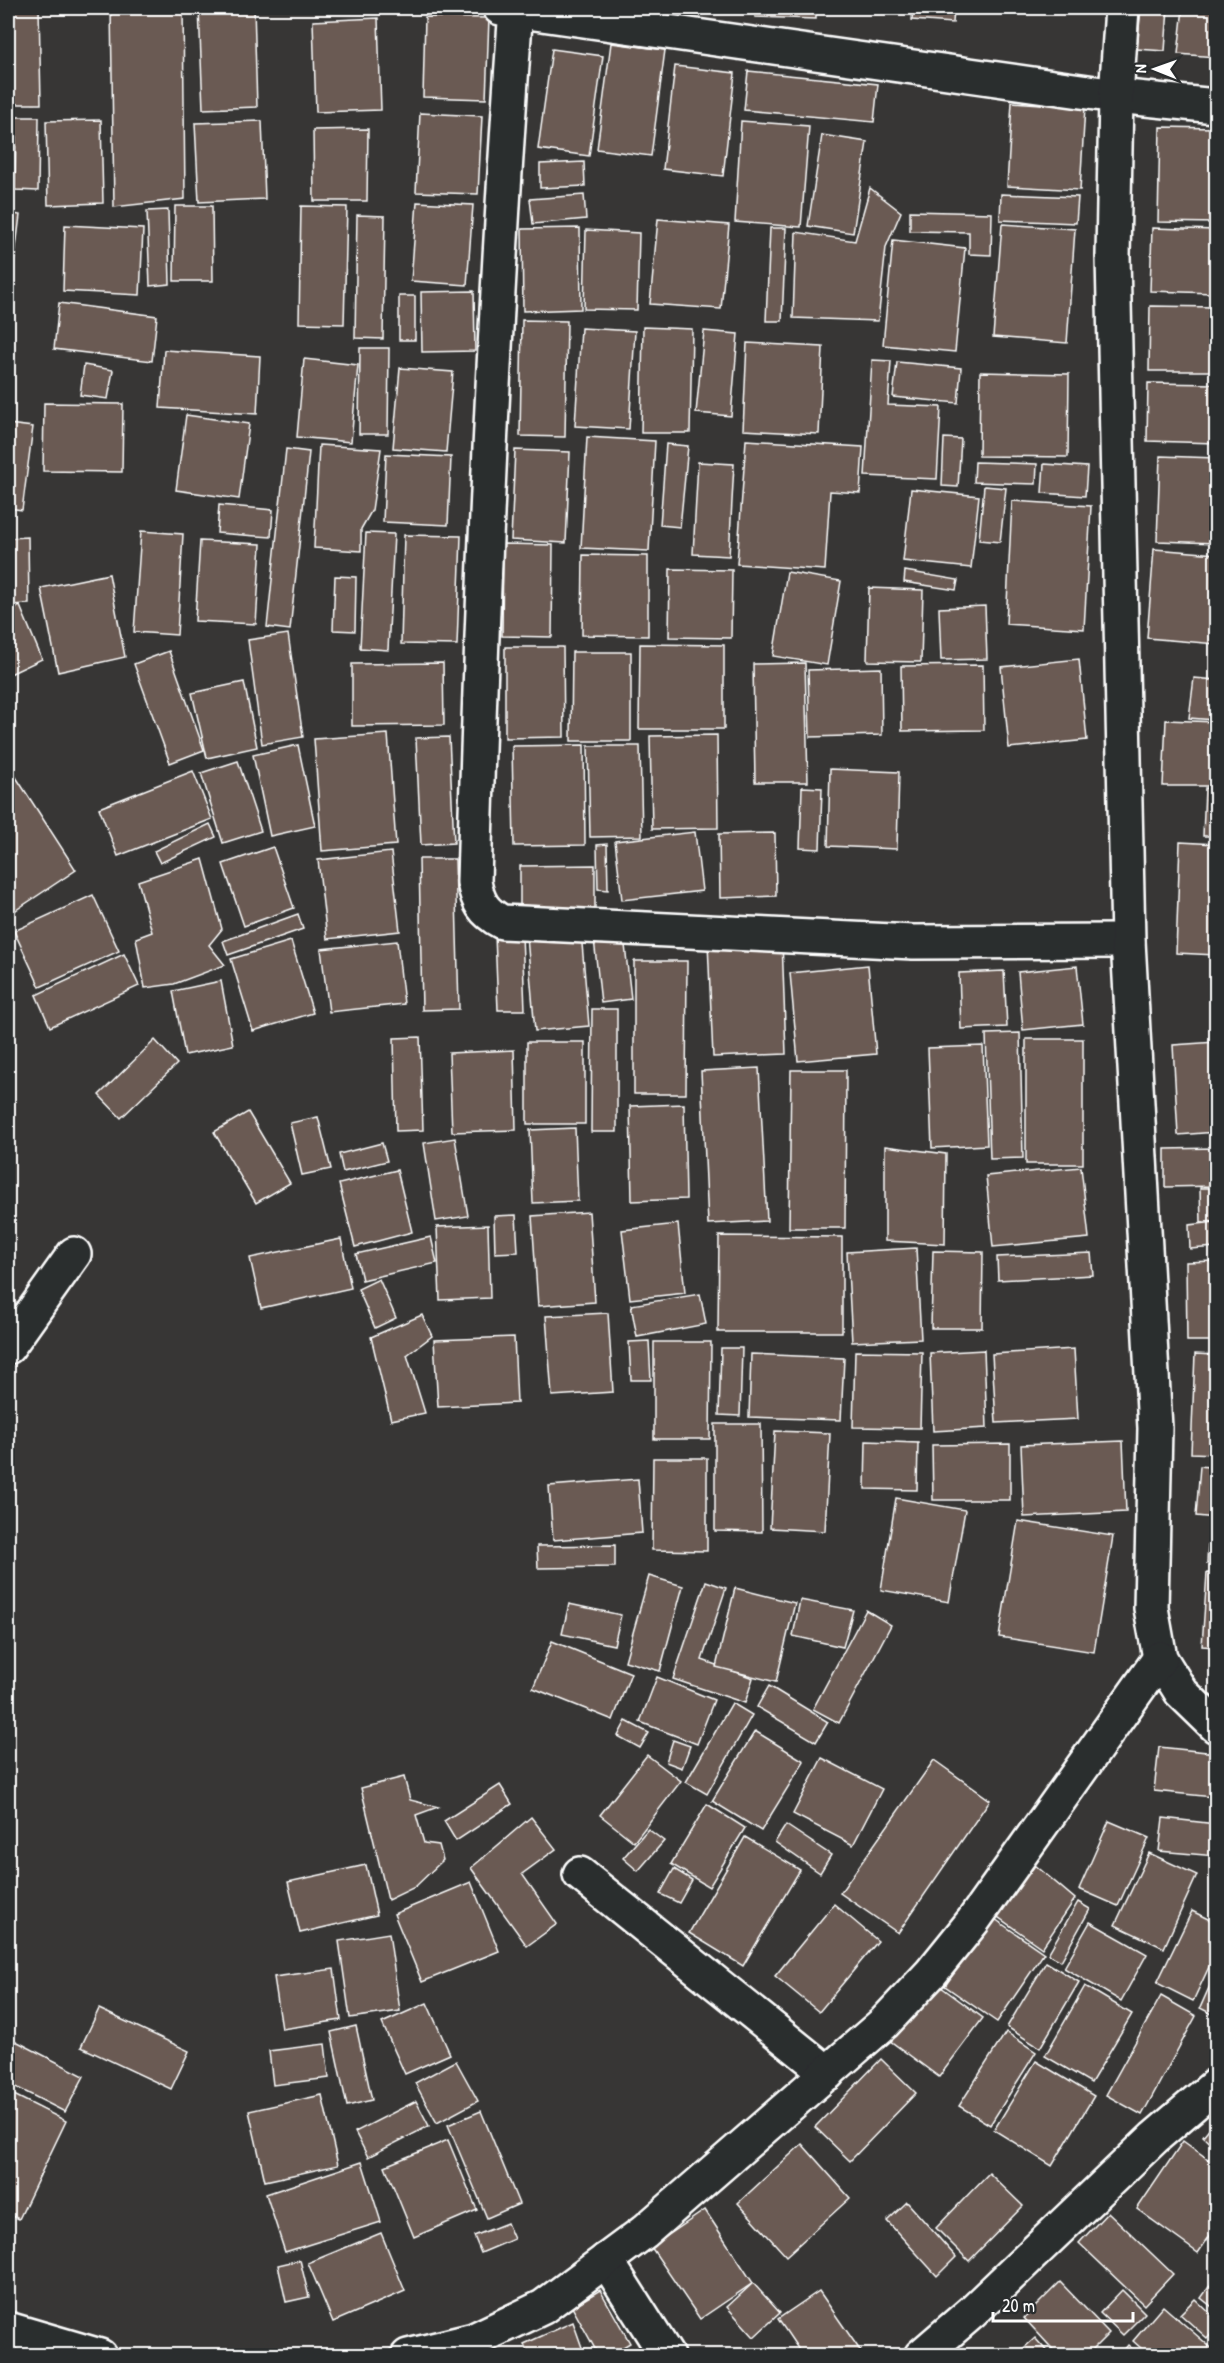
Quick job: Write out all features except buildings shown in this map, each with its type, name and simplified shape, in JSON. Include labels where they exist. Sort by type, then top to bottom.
[{"type":"street","points":[[1128,941],[913,942],[502,922],[488,915],[477,900],[474,882],[481,624],[510,8],[1116,96],[1216,106]]},
{"type":"street","points":[[1122,8],[1116,96],[1113,256],[1128,941],[1155,1428],[1151,1608],[1160,1658],[1181,1692],[1216,1726]]},
{"type":"street","points":[[8,1347],[74,1254]]},
{"type":"street","points":[[408,2355],[474,2340],[543,2307],[644,2232],[884,2023],[931,1973],[973,1921],[1160,1658]]},
{"type":"street","points":[[580,1874],[828,2073]]},
{"type":"street","points":[[921,2355],[972,2312],[1154,2138],[1216,2085]]},
{"type":"street","points":[[606,2259],[667,2355]]},
{"type":"street","points":[[8,2330],[100,2355]]}]
